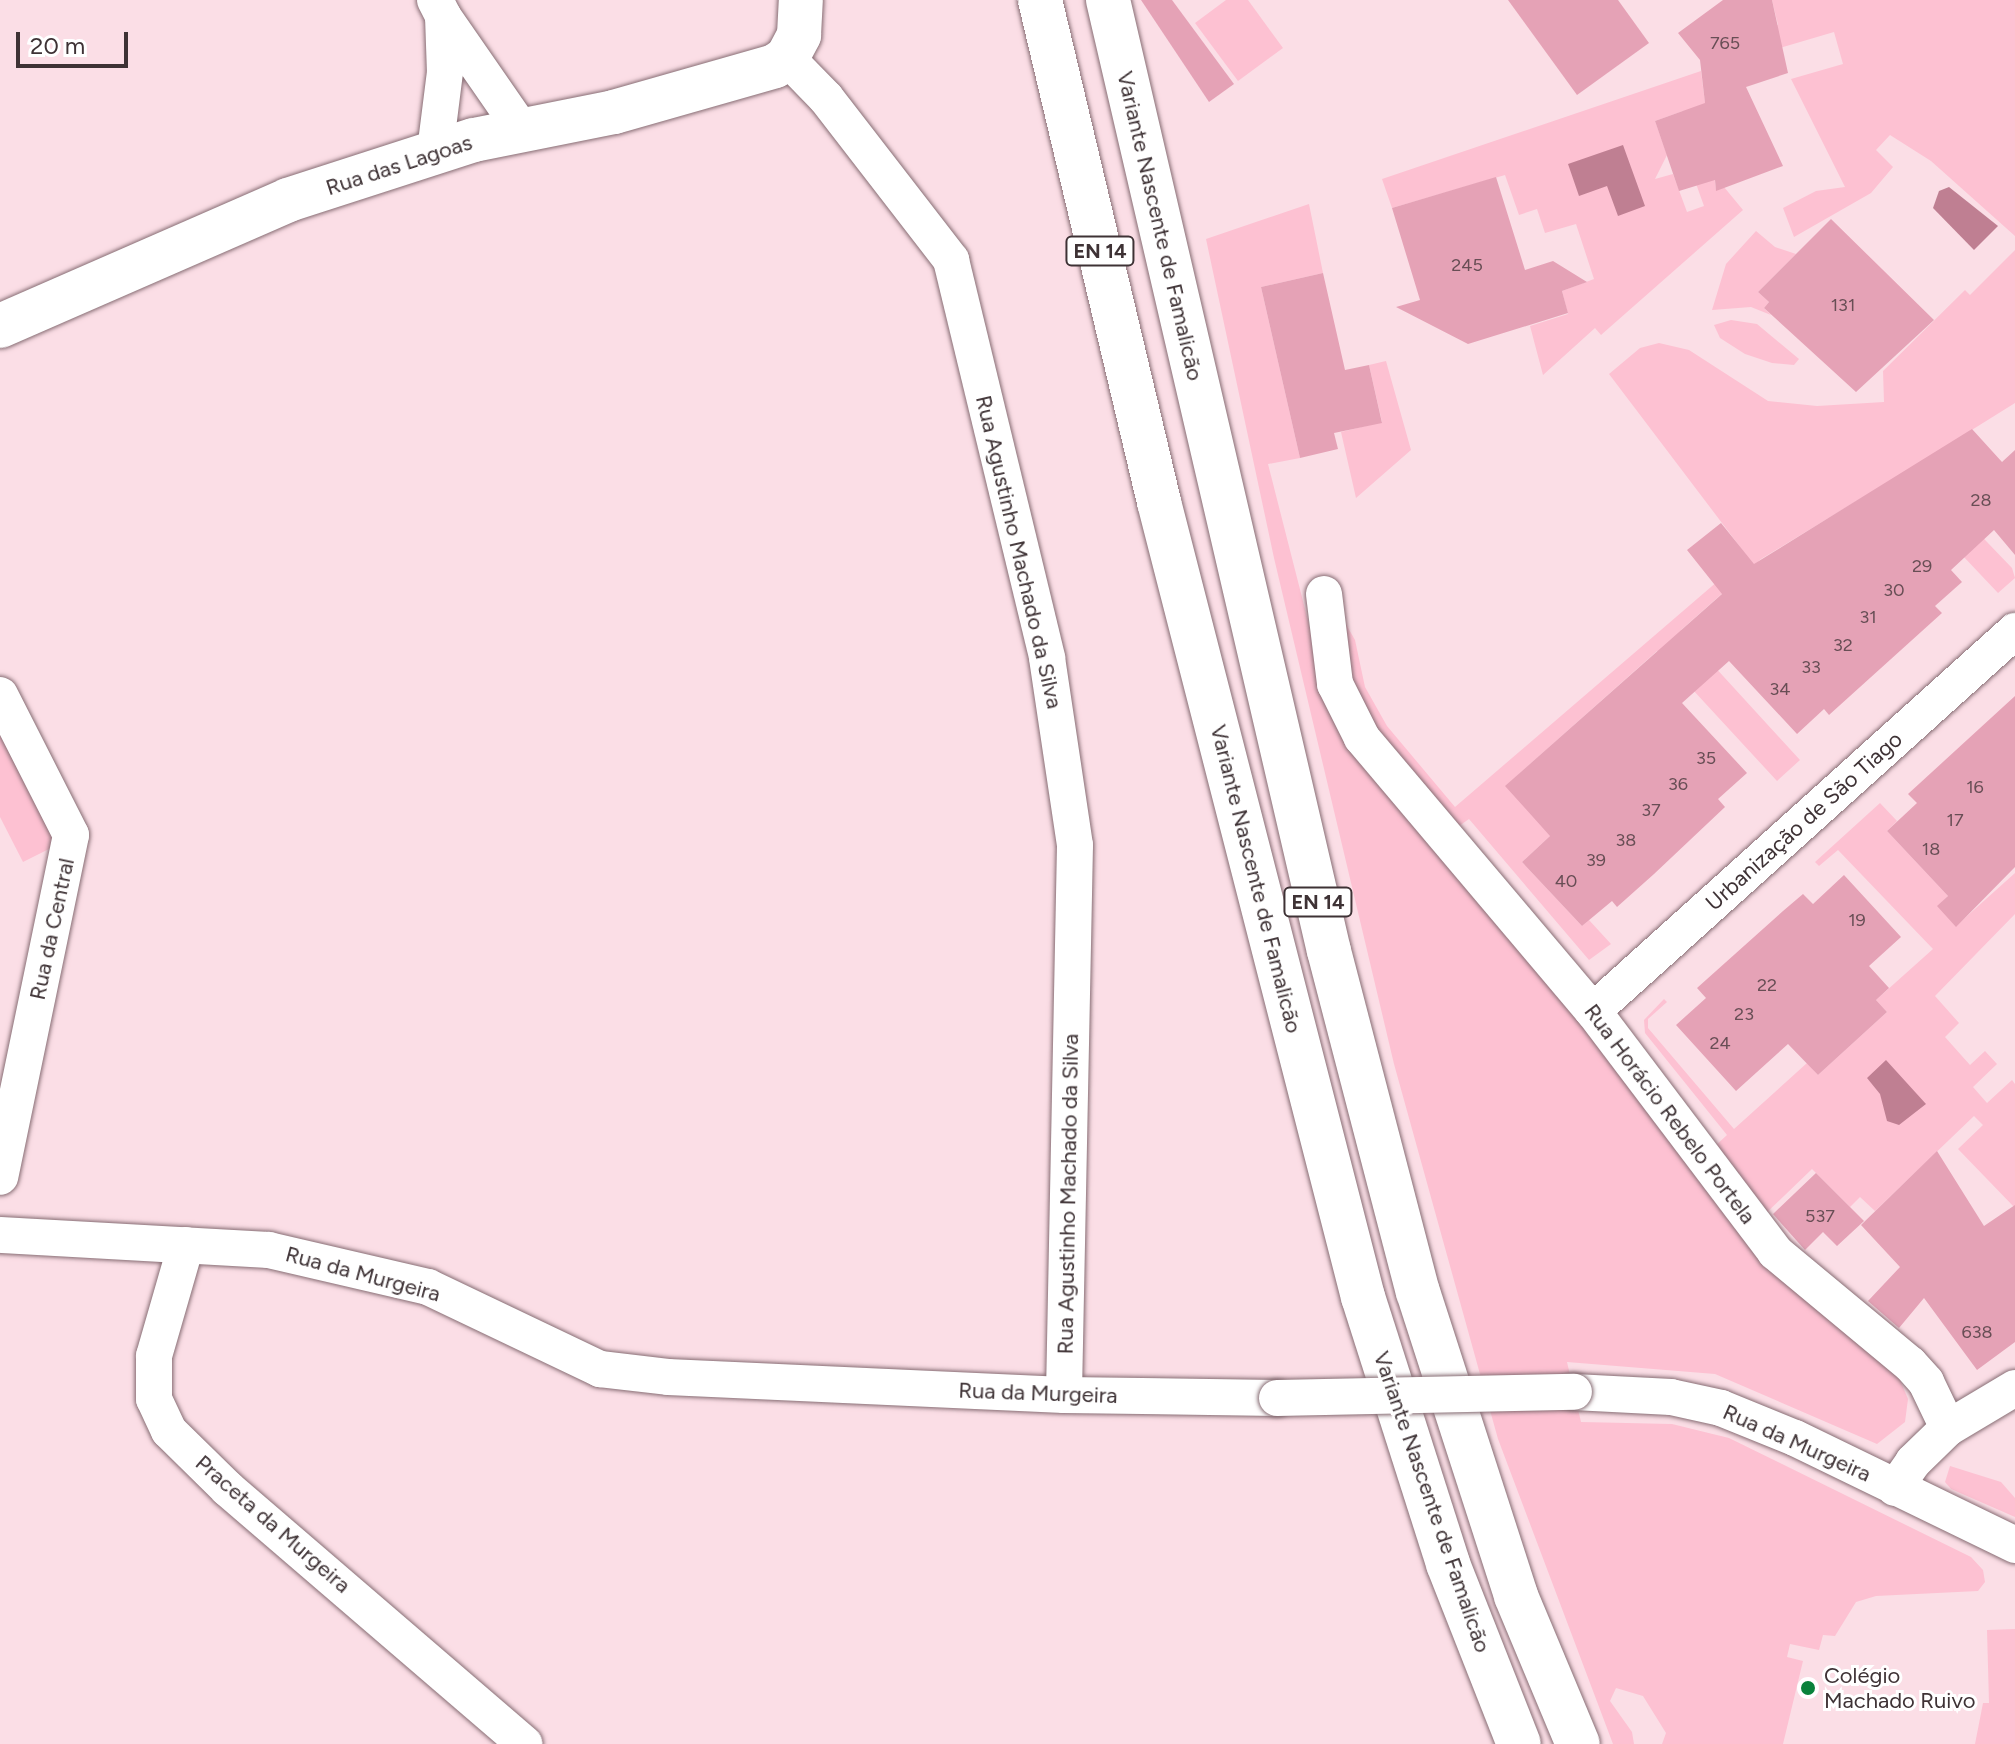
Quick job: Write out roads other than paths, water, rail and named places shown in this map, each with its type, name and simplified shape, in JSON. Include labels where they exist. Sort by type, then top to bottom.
[{"type":"main road","name":"Variante Nascente de Famalicão","points":[[1040,0],[1159,502],[1363,1297],[1448,1564],[1519,1744]]},
{"type":"main road","name":"Variante Nascente de Famalicão","points":[[1108,0],[1329,951],[1418,1292],[1516,1596],[1578,1744]]},
{"type":"main road","name":"Rua das Lagoas","points":[[0,326],[200,235],[435,151],[741,79],[796,31]]},
{"type":"street","points":[[439,8],[522,130]]},
{"type":"street","points":[[435,151],[445,72],[439,8]]},
{"type":"street","name":"Rua Agustinho Machado da Silva","points":[[796,31],[826,98],[951,260],[1047,658],[1075,845],[1064,1395]]},
{"type":"street","name":"Rua Horácio Rebelo Portela","points":[[1324,594],[1335,684],[1362,738],[1593,1011],[1775,1252],[1910,1364],[1926,1382],[1948,1428]]},
{"type":"street","name":"Urbanização de São Tiago","points":[[1593,1011],[2015,631]]},
{"type":"street","name":"Rua da Central","points":[[0,695],[71,835],[0,1177]]},
{"type":"street","name":"Rua da Murgeira","points":[[0,1235],[269,1250],[428,1287],[600,1369],[668,1377],[1064,1395],[1277,1398],[1574,1392],[1671,1397],[1721,1408],[1895,1488]]},
{"type":"street","name":"Praceta da Murgeira","points":[[186,1245],[154,1356],[154,1399],[169,1431],[228,1489],[524,1744]]},
{"type":"street","points":[[2015,1388],[1948,1428],[1913,1462],[1895,1488],[2015,1545]]},
{"type":"place","name":"Colégio Machado Ruivo","points":[[1808,1688]]}]
